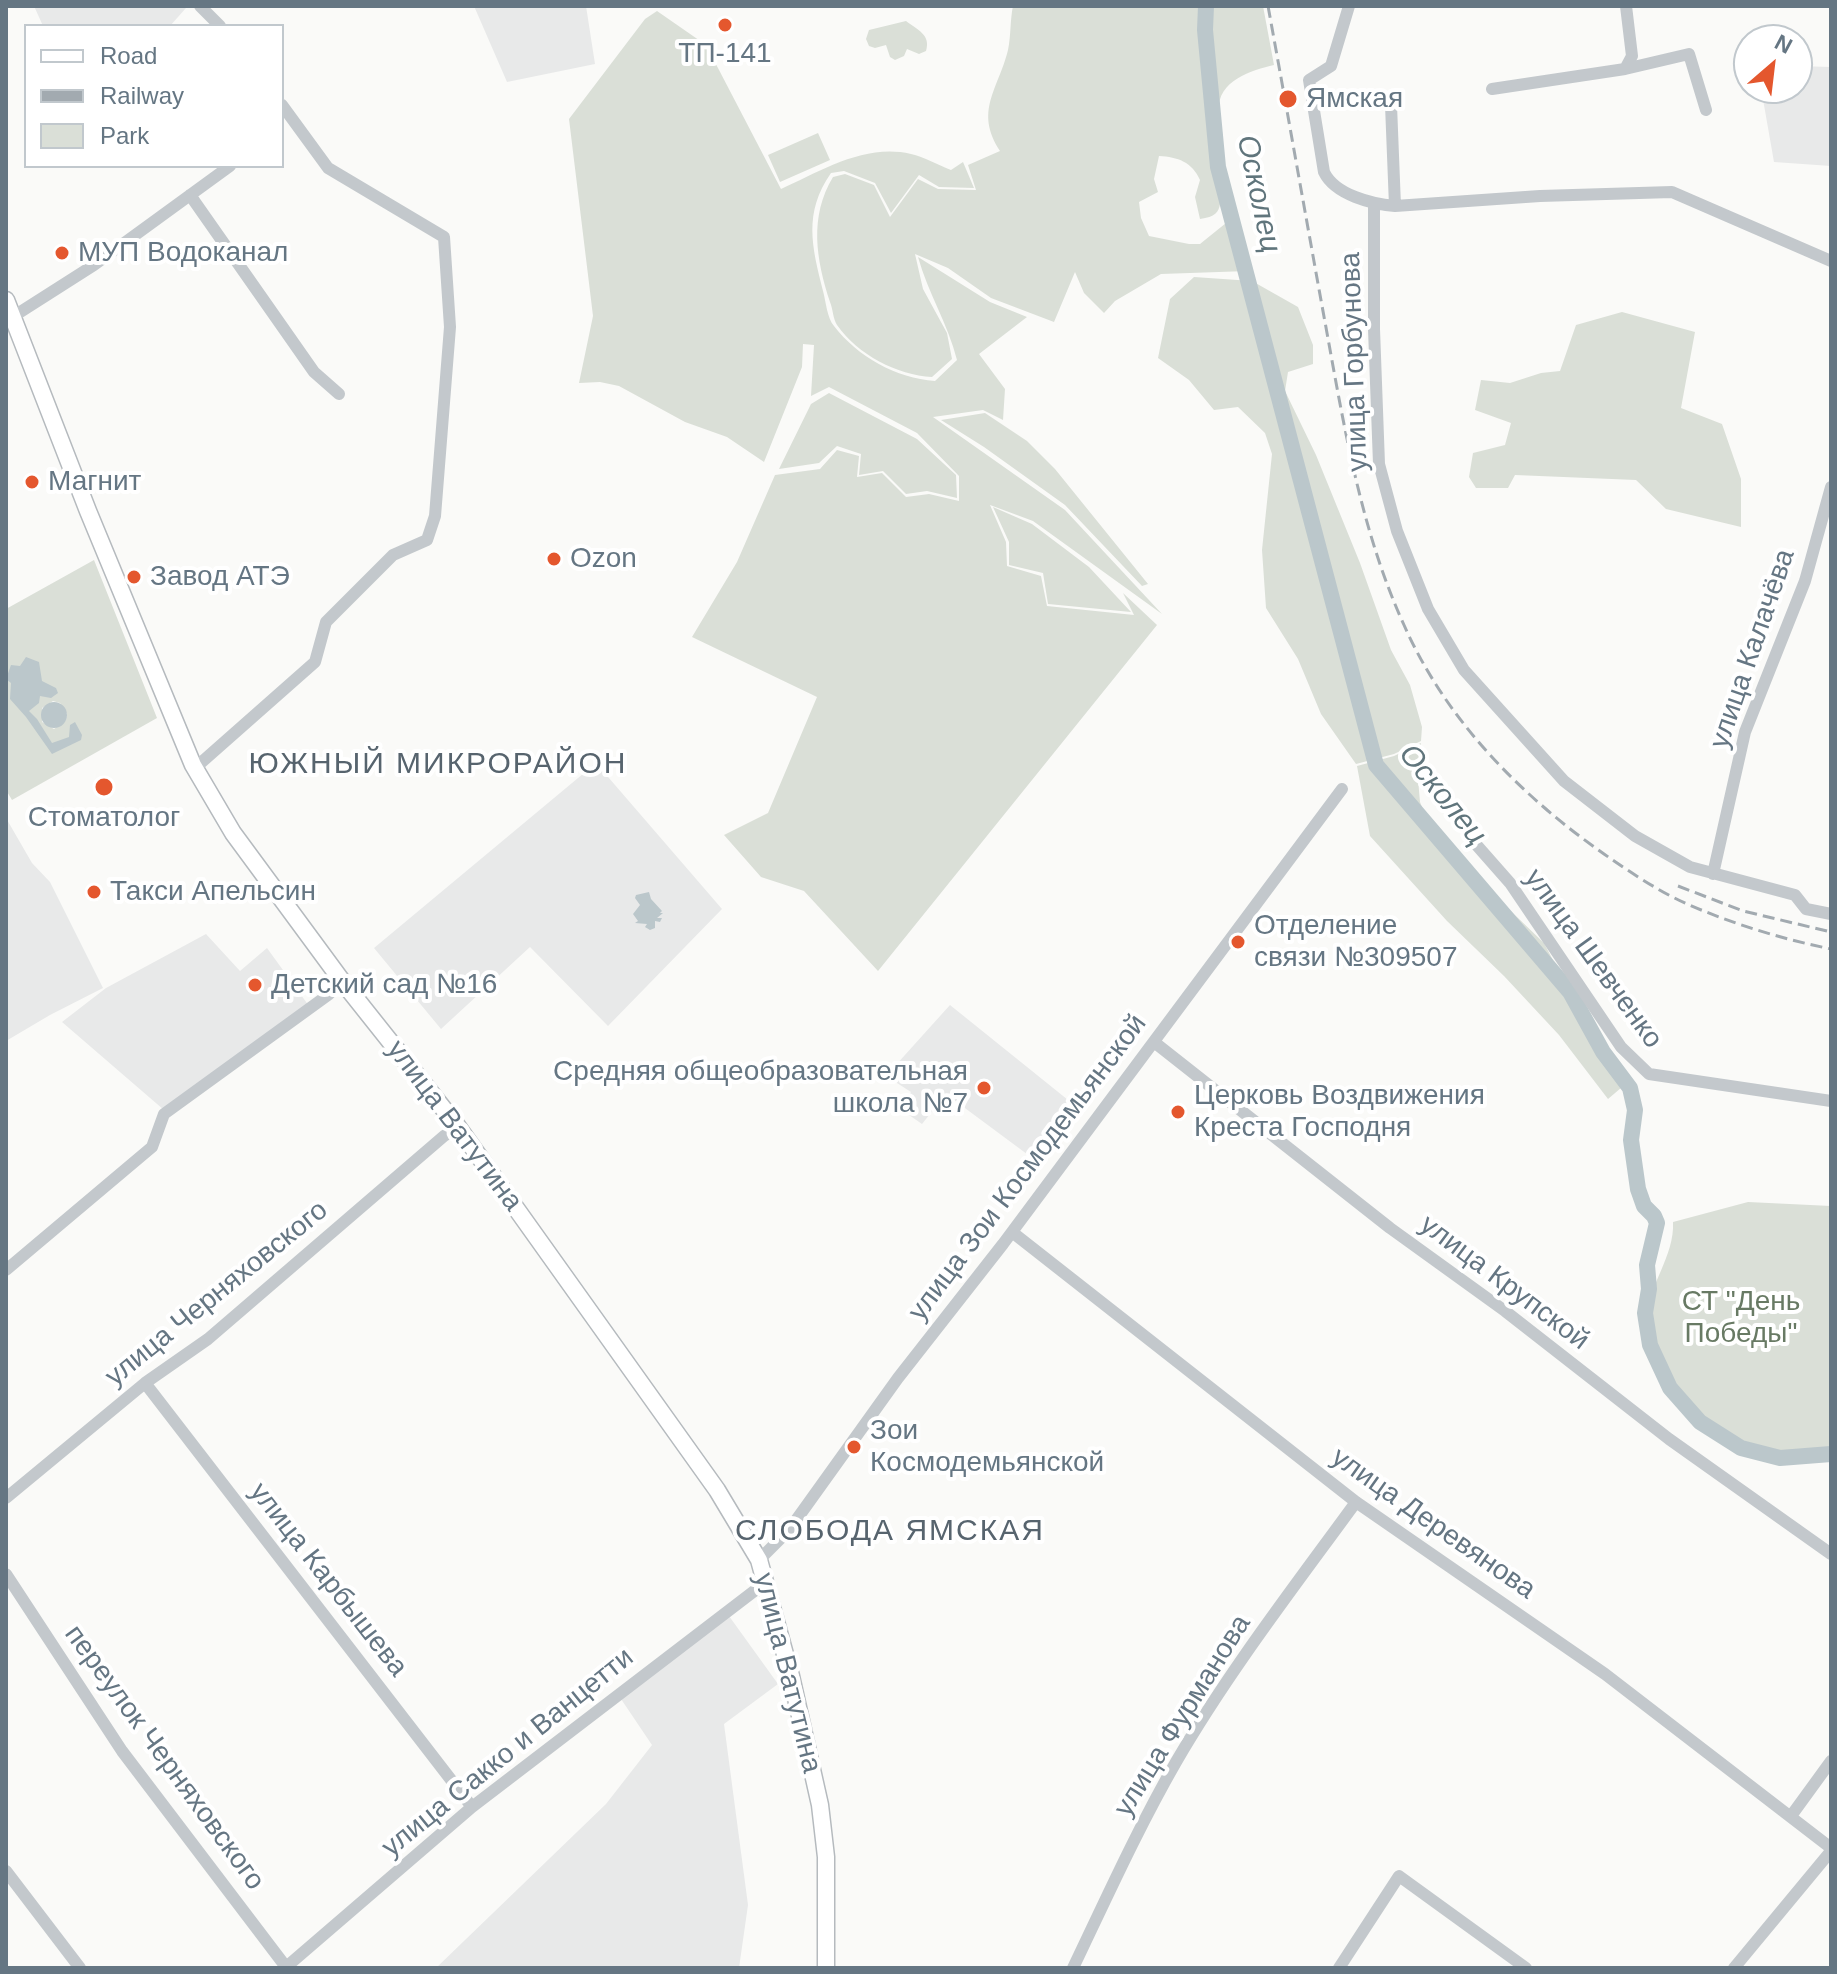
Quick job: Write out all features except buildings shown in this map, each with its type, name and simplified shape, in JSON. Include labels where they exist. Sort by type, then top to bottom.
[{"type":"main road","name":"улица Ватутина","points":[[6,300],[88,511],[195,768],[233,833],[342,981],[458,1127],[717,1490],[759,1560],[791,1676],[820,1805],[826,1857],[826,1968]]},
{"type":"street","points":[[200,6],[218,24]]},
{"type":"street","points":[[1349,6],[1331,66],[1309,80],[1328,180],[1339,188],[1374,204],[1395,206],[1540,196],[1672,192],[1831,261]]},
{"type":"street","points":[[1625,69],[1632,56],[1626,6]]},
{"type":"street","points":[[1492,89],[1625,69],[1689,54],[1706,110]]},
{"type":"street","points":[[1391,105],[1395,206]]},
{"type":"street","points":[[195,768],[315,662],[326,622],[393,555],[427,540],[435,516],[450,327],[444,237],[328,168],[284,114]]},
{"type":"street","points":[[14,316],[94,265],[227,168]]},
{"type":"street","points":[[190,195],[314,372],[339,394]]},
{"type":"street","name":"улица Горбунова","points":[[1374,204],[1374,329],[1379,464],[1394,520],[1428,609],[1464,670],[1564,781],[1635,836],[1660,844],[1690,867],[1795,895],[1806,909],[1831,914]]},
{"type":"street","name":"улица Калачёва","points":[[1713,874],[1745,732],[1805,581],[1831,487]]},
{"type":"street","name":"улица Зои Космодемьянской","points":[[759,1560],[789,1530],[898,1378],[1012,1232],[1342,789]]},
{"type":"street","name":"улица Шевченко","points":[[1473,841],[1510,883],[1621,1047],[1649,1074],[1831,1101]]},
{"type":"street","points":[[6,1270],[152,1147],[164,1114],[328,995],[342,981]]},
{"type":"street","name":"улица Крупской","points":[[1154,1042],[1390,1228],[1505,1311],[1669,1439],[1831,1554]]},
{"type":"street","name":"улица Черняховского","points":[[6,1498],[145,1383],[208,1339],[458,1127]]},
{"type":"street","name":"улица Деревянова","points":[[1012,1232],[1356,1502],[1605,1674],[1831,1850]]},
{"type":"street","name":"улица Карбышева","points":[[145,1383],[472,1807]]},
{"type":"street","name":"улица Фурманова","points":[[1073,1968],[1176,1762],[1232,1674],[1356,1502]]},
{"type":"street","name":"переулок Черняховского","points":[[6,1574],[122,1751],[286,1968]]},
{"type":"street","name":"улица Сакко и Ванцетти","points":[[286,1968],[472,1807],[766,1582]]},
{"type":"street","points":[[1791,1816],[1831,1761]]},
{"type":"street","points":[[1734,1968],[1831,1850]]},
{"type":"street","points":[[6,1871],[80,1968]]},
{"type":"street","points":[[1339,1968],[1399,1876],[1526,1968]]},
{"type":"shaded area","points":[[34,6],[186,8],[172,24],[42,24]]},
{"type":"shaded area","points":[[474,6],[586,6],[595,64],[507,82]]},
{"type":"shaded area","points":[[1813,66],[1831,67],[1831,166],[1774,162],[1764,104],[1813,104]]},
{"type":"shaded area","points":[[26,657],[39,662],[42,681],[56,688],[58,693],[51,698],[40,696],[39,703],[29,711],[52,743],[69,737],[70,725],[75,722],[82,735],[81,740],[52,754],[10,699],[11,683],[6,679],[11,665],[20,666]]},
{"type":"shaded area","points":[[54,702],[63,706],[67,715],[63,724],[54,728],[45,724],[41,715],[45,706]]},
{"type":"shaded area","points":[[596,763],[722,909],[608,1026],[530,947],[441,1029],[374,948]]},
{"type":"shaded area","points":[[6,818],[32,863],[50,882],[103,988],[6,1041]]},
{"type":"shaded area","points":[[649,892],[662,911],[660,913],[663,913],[657,918],[662,918],[660,922],[655,921],[655,928],[650,930],[645,927],[647,924],[635,923],[638,921],[633,914],[640,905],[636,895]]},
{"type":"shaded area","points":[[206,934],[240,971],[267,948],[309,1006],[164,1110],[62,1022],[106,988]]},
{"type":"shaded area","points":[[950,1005],[1078,1108],[1039,1163],[946,1094],[922,1124],[899,1108],[911,1092],[886,1076]]},
{"type":"shaded area","points":[[729,1616],[778,1684],[724,1724],[748,1905],[739,1968],[436,1968],[606,1804],[652,1745],[621,1699]]},
{"type":"green space","points":[[1013,6],[1263,6],[1274,65],[1238,78],[1224,91],[1220,100],[1223,141],[1220,160],[1228,181],[1219,209],[1215,214],[1200,219],[1195,197],[1200,180],[1197,174],[1178,159],[1159,156],[1154,179],[1158,192],[1139,202],[1141,218],[1149,236],[1200,244],[1226,223],[1241,243],[1248,271],[1161,274],[1115,301],[1104,313],[1084,293],[1075,272],[1054,322],[991,298],[948,268],[915,254],[923,289],[947,333],[952,359],[932,377],[892,368],[856,346],[836,323],[818,254],[818,223],[825,192],[833,177],[845,174],[874,185],[890,217],[918,179],[938,189],[976,190],[968,165],[1000,151],[992,137],[988,112],[1008,50]]},
{"type":"green space","points":[[657,11],[706,45],[781,189],[828,167],[877,152],[911,154],[951,170],[963,162],[974,188],[939,187],[919,175],[891,213],[875,183],[844,171],[831,173],[816,202],[812,230],[830,319],[854,347],[879,364],[906,376],[935,381],[957,360],[918,257],[990,302],[1027,317],[979,354],[1005,389],[1003,420],[983,410],[933,417],[1065,510],[1162,614],[1033,521],[990,505],[1006,542],[1007,566],[1041,576],[1047,606],[1134,615],[1123,593],[1157,625],[878,971],[804,891],[761,877],[724,835],[768,813],[817,697],[692,637],[737,562],[775,475],[820,469],[837,450],[859,456],[857,477],[882,473],[906,497],[929,494],[959,501],[959,476],[917,433],[829,387],[811,396],[814,345],[803,344],[802,367],[764,462],[727,437],[685,422],[619,386],[600,382],[579,383],[593,316],[569,119],[645,19]]},
{"type":"green space","points":[[906,21],[925,37],[926,51],[919,54],[907,49],[904,56],[895,60],[890,57],[886,45],[869,46],[866,39],[869,30]]},
{"type":"green space","points":[[818,133],[830,160],[780,182],[768,155]]},
{"type":"green space","points":[[1194,277],[1252,281],[1298,307],[1313,345],[1313,364],[1288,372],[1285,391],[1316,455],[1391,650],[1410,685],[1422,727],[1421,741],[1394,754],[1356,764],[1321,714],[1298,659],[1266,608],[1262,550],[1272,454],[1265,433],[1238,407],[1214,410],[1189,380],[1158,358],[1170,299]]},
{"type":"green space","points":[[1622,312],[1695,332],[1681,408],[1722,424],[1741,479],[1741,527],[1666,509],[1636,480],[1515,475],[1508,488],[1476,488],[1469,477],[1473,453],[1505,445],[1511,423],[1475,410],[1481,380],[1510,383],[1541,373],[1560,371],[1576,325]]},
{"type":"green space","points":[[829,393],[917,439],[956,475],[957,498],[927,491],[906,494],[883,471],[859,475],[861,454],[837,446],[819,463],[779,469],[811,404]]},
{"type":"green space","points":[[985,413],[1027,441],[1055,469],[1148,584],[1142,586],[1065,505],[941,420]]},
{"type":"green space","points":[[993,507],[1032,524],[1089,567],[1131,612],[1048,604],[1043,573],[1009,565],[1009,542]]},
{"type":"green space","points":[[94,560],[157,718],[12,800],[6,790],[6,609]],"holes":[[[53,701],[60,703],[67,714],[66,720],[54,729],[42,722],[42,708]]]},
{"type":"green space","points":[[1421,743],[1418,779],[1420,802],[1426,817],[1435,833],[1544,943],[1570,993],[1596,1028],[1628,1082],[1608,1099],[1559,1035],[1447,921],[1370,836],[1357,766],[1394,756]]},
{"type":"green space","name":"СТ \"День Победы\"","points":[[1748,1202],[1831,1206],[1831,1452],[1767,1452],[1746,1447],[1711,1428],[1680,1395],[1667,1375],[1651,1335],[1649,1305],[1670,1247],[1673,1222]]},
{"type":"waterway","name":"Осколец","points":[[1206,6],[1205,30],[1218,167],[1376,765],[1570,992],[1603,1052],[1630,1088],[1635,1110],[1631,1140],[1638,1189],[1644,1206],[1657,1223],[1647,1265],[1649,1289],[1645,1313],[1650,1345],[1670,1388],[1700,1422],[1741,1448],[1780,1458],[1831,1454]]},
{"type":"railway","points":[[1268,6],[1356,482],[1389,590],[1421,660],[1441,693],[1488,753],[1543,807],[1604,854],[1687,904],[1758,930],[1831,949]]},
{"type":"railway","points":[[1678,886],[1743,911],[1831,932]]},
{"type":"place","name":"ТП-141","points":[[725,25]]},
{"type":"place","name":"Ямская","points":[[1288,99]]},
{"type":"place","name":"МУП Водоканал","points":[[62,253]]},
{"type":"place","name":"Магнит","points":[[32,482]]},
{"type":"place","name":"Ozon","points":[[554,559]]},
{"type":"place","name":"Завод АТЭ","points":[[134,577]]},
{"type":"place","name":"Стоматолог","points":[[104,787]]},
{"type":"place","name":"Такси Апельсин","points":[[94,892]]},
{"type":"place","name":"Отделение связи №309507","points":[[1238,942]]},
{"type":"place","name":"Детский сад №16","points":[[255,985]]},
{"type":"place","name":"Средняя общеобразовательная школа №7","points":[[984,1088]]},
{"type":"place","name":"Церковь Воздвижения Креста Господня","points":[[1178,1112]]},
{"type":"place","name":"Зои Космодемьянской","points":[[854,1447]]},
{"type":"district","name":"ЮЖНЫЙ МИКРОРАЙОН","points":[[438,765]]},
{"type":"district","name":"СЛОБОДА ЯМСКАЯ","points":[[890,1532]]}]
